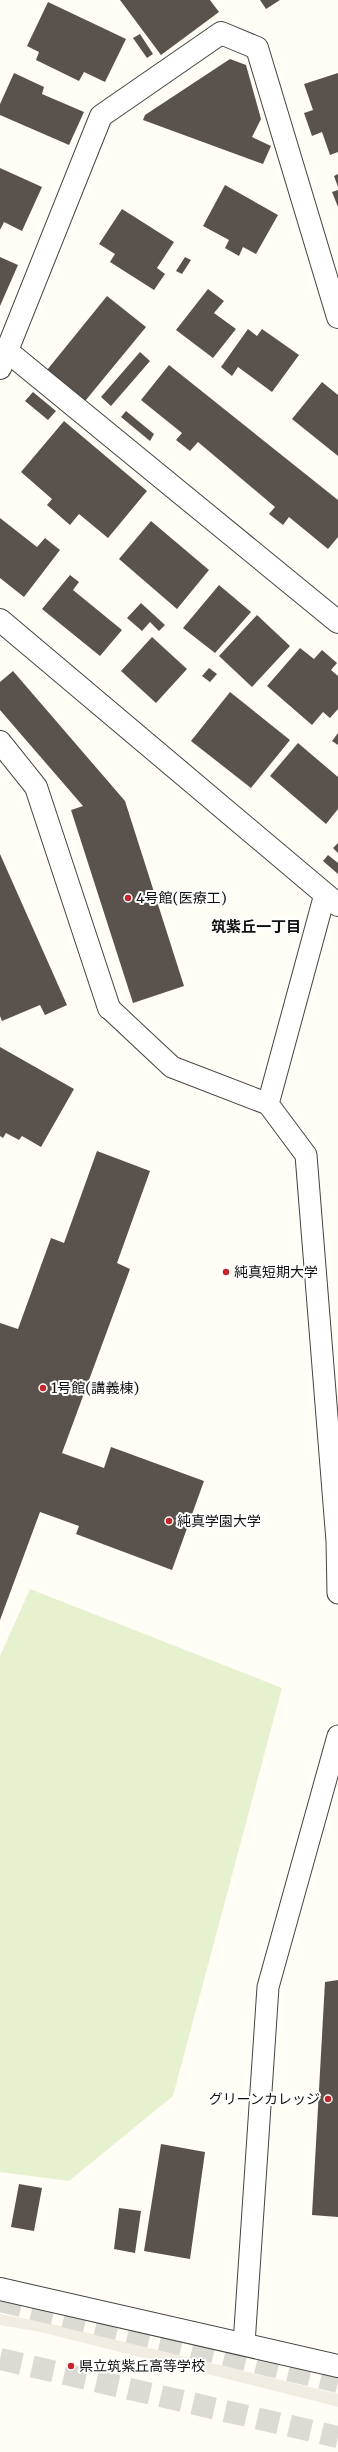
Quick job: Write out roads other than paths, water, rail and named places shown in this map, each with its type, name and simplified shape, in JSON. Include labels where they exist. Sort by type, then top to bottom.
[{"type":"street","points":[[338,317],[257,48],[221,33],[101,116],[4,360],[338,622]]},
{"type":"street","points":[[0,620],[332,900]]},
{"type":"street","points":[[0,742],[36,787],[109,1008]]},
{"type":"street","points":[[0,2289],[338,2366]]},
{"type":"lane","points":[[268,1104],[332,900]]},
{"type":"lane","points":[[109,1008],[172,1067],[268,1104],[306,1156],[337,1541],[338,1593]]},
{"type":"lane","points":[[244,2344],[268,1987],[338,1736]]},
{"type":"tunnel","points":[[0,2301],[338,2382]]},
{"type":"tunnel","points":[[0,2359],[338,2437]]},
{"type":"place","name":"4号館(医療工)","points":[[128,898]]},
{"type":"place","name":"純真短期大学","points":[[226,1272]]},
{"type":"place","name":"1号館(講義棟)","points":[[43,1388]]},
{"type":"place","name":"純真学園大学","points":[[169,1521]]},
{"type":"place","name":"グリーンカレッジ","points":[[328,2099]]},
{"type":"place","name":"県立筑紫丘高等学校","points":[[71,2366]]},
{"type":"district","name":"筑紫丘一丁目","points":[[256,927]]}]
